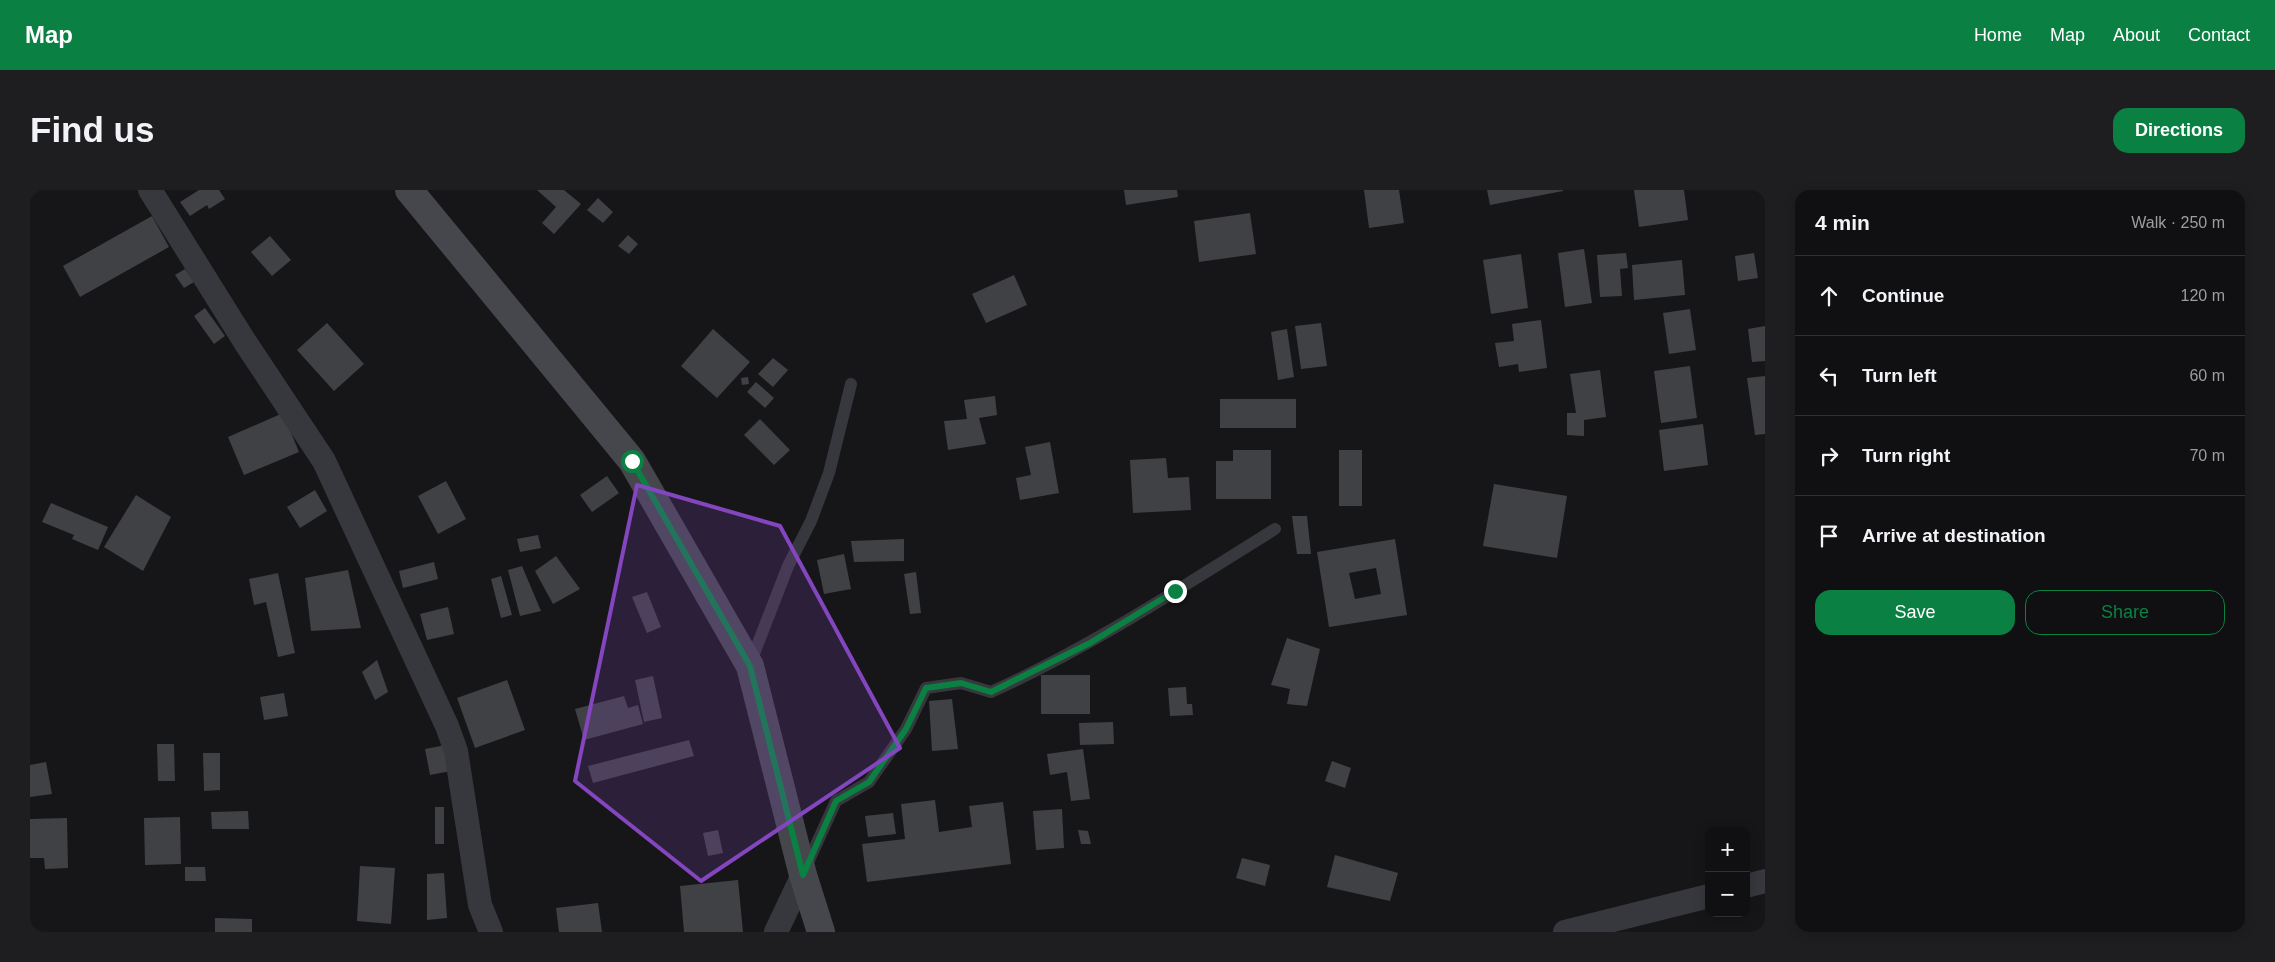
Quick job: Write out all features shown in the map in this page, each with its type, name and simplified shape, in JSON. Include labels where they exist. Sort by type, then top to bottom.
[{"type":"main road","points":[[409,190],[632,461],[750,666],[803,875],[820,932]]},
{"type":"street","points":[[150,190],[245,342],[324,461],[447,726],[456,751],[480,905],[492,932]]},
{"type":"street","points":[[776,932],[803,875]]},
{"type":"street","points":[[1750,885],[1765,881]]},
{"type":"street","points":[[1565,932],[1705,897]]},
{"type":"lane","points":[[750,666],[788,566],[811,521],[829,473],[851,384]]},
{"type":"lane","points":[[803,875],[836,801],[869,782],[906,729],[926,688],[961,683],[991,692],[1024,677],[1090,643],[1275,529]]},
{"type":"highlighted area","points":[[637,485],[780,526],[900,748],[701,881],[575,781]]},
{"type":"building","points":[[199,190],[219,190],[225,199],[209,209],[207,205],[190,216],[180,202]]},
{"type":"building","points":[[537,190],[564,190],[581,204],[554,234],[542,223],[556,207]]},
{"type":"building","points":[[1124,190],[1177,190],[1178,197],[1126,205]]},
{"type":"building","points":[[1364,190],[1399,190],[1404,223],[1369,228]]},
{"type":"building","points":[[1487,190],[1563,190],[1563,191],[1490,205]]},
{"type":"building","points":[[1634,190],[1684,190],[1688,220],[1639,227]]},
{"type":"building","points":[[598,198],[613,212],[603,223],[587,210]]},
{"type":"building","points":[[1250,213],[1256,254],[1199,262],[1194,221]]},
{"type":"building","points":[[152,216],[169,247],[80,297],[63,266]]},
{"type":"building","points":[[628,235],[638,244],[629,254],[618,246]]},
{"type":"building","points":[[270,236],[291,260],[272,276],[251,252]]},
{"type":"building","points":[[1584,249],[1592,303],[1565,307],[1558,253]]},
{"type":"building","points":[[1626,253],[1628,268],[1620,269],[1622,296],[1600,297],[1597,255]]},
{"type":"building","points":[[1754,253],[1758,278],[1738,281],[1735,256]]},
{"type":"building","points":[[1521,254],[1528,308],[1491,314],[1483,260]]},
{"type":"building","points":[[1682,260],[1685,295],[1634,300],[1632,265]]},
{"type":"building","points":[[185,269],[194,282],[184,288],[175,275]]},
{"type":"building","points":[[1014,275],[1027,305],[986,323],[972,294]]},
{"type":"building","points":[[205,308],[225,336],[214,344],[194,316]]},
{"type":"building","points":[[1690,309],[1696,350],[1669,354],[1663,313]]},
{"type":"building","points":[[1541,320],[1547,368],[1519,372],[1518,364],[1499,367],[1495,343],[1514,341],[1512,324]]},
{"type":"building","points":[[327,323],[364,364],[334,391],[297,350]]},
{"type":"building","points":[[1321,323],[1327,366],[1301,369],[1295,326]]},
{"type":"building","points":[[1765,326],[1765,361],[1752,362],[1748,329]]},
{"type":"building","points":[[713,329],[750,362],[717,398],[681,366]]},
{"type":"building","points":[[1287,329],[1294,377],[1278,380],[1271,332]]},
{"type":"building","points":[[773,358],[788,370],[773,387],[758,374]]},
{"type":"building","points":[[1690,366],[1697,418],[1661,423],[1654,371]]},
{"type":"building","points":[[1600,370],[1606,417],[1584,420],[1584,436],[1567,435],[1567,413],[1576,413],[1570,374]]},
{"type":"building","points":[[1765,376],[1765,434],[1755,435],[1747,378]]},
{"type":"building","points":[[748,377],[749,384],[742,385],[741,378]]},
{"type":"building","points":[[756,382],[774,398],[765,408],[747,392]]},
{"type":"building","points":[[995,396],[997,415],[979,418],[986,444],[948,450],[944,421],[967,419],[964,400]]},
{"type":"building","points":[[1220,399],[1296,399],[1296,428],[1220,428]]},
{"type":"building","points":[[283,413],[299,452],[244,475],[228,437]]},
{"type":"building","points":[[760,419],[790,450],[774,465],[744,435]]},
{"type":"building","points":[[1703,424],[1708,465],[1664,471],[1659,430]]},
{"type":"building","points":[[1050,442],[1059,493],[1020,500],[1016,478],[1031,475],[1025,447]]},
{"type":"building","points":[[1233,450],[1271,450],[1271,499],[1216,499],[1216,461],[1233,461]]},
{"type":"building","points":[[1339,450],[1362,450],[1362,506],[1339,506]]},
{"type":"building","points":[[1166,458],[1168,478],[1189,477],[1191,510],[1133,513],[1130,460]]},
{"type":"building","points":[[607,476],[619,493],[592,512],[580,495]]},
{"type":"building","points":[[446,481],[466,519],[438,534],[418,496]]},
{"type":"building","points":[[1494,484],[1567,496],[1557,558],[1483,546]]},
{"type":"building","points":[[315,490],[327,511],[300,528],[287,507]]},
{"type":"building","points":[[136,495],[171,517],[143,571],[104,547]]},
{"type":"building","points":[[51,503],[108,527],[98,550],[72,539],[74,535],[42,522]]},
{"type":"building","points":[[1292,516],[1307,516],[1311,554],[1297,554]]},
{"type":"building","points":[[538,535],[541,548],[520,552],[517,539]]},
{"type":"building","points":[[904,539],[904,561],[854,562],[851,541]]},
{"type":"building","points":[[1395,539],[1407,615],[1329,627],[1317,552]],"holes":[[[1376,568],[1381,594],[1355,599],[1349,573]]]},
{"type":"building","points":[[844,554],[851,589],[824,594],[817,560]]},
{"type":"building","points":[[556,556],[580,589],[553,604],[535,571]]},
{"type":"building","points":[[434,562],[438,579],[403,588],[399,571]]},
{"type":"building","points":[[522,566],[541,611],[520,616],[508,570]]},
{"type":"building","points":[[348,570],[361,628],[311,631],[305,578]]},
{"type":"building","points":[[916,572],[921,613],[910,614],[904,574]]},
{"type":"building","points":[[278,573],[295,653],[278,657],[266,602],[254,605],[249,579]]},
{"type":"building","points":[[501,576],[512,615],[501,618],[491,579]]},
{"type":"building","points":[[647,592],[661,627],[647,633],[632,597]]},
{"type":"building","points":[[448,607],[454,634],[427,640],[420,614]]},
{"type":"building","points":[[1287,638],[1320,649],[1307,706],[1287,704],[1290,689],[1271,685]]},
{"type":"building","points":[[377,660],[388,692],[375,700],[362,672]]},
{"type":"building","points":[[1041,675],[1090,675],[1090,714],[1041,714]]},
{"type":"building","points":[[653,676],[662,718],[644,722],[635,680]]},
{"type":"building","points":[[507,680],[525,730],[475,748],[457,698]]},
{"type":"building","points":[[1186,687],[1187,704],[1192,704],[1193,715],[1170,716],[1168,688]]},
{"type":"building","points":[[284,693],[288,716],[264,720],[260,697]]},
{"type":"building","points":[[624,696],[628,708],[638,705],[643,724],[584,740],[575,709]]},
{"type":"building","points":[[952,699],[958,749],[932,751],[929,701]]},
{"type":"building","points":[[1113,722],[1114,744],[1080,745],[1079,723]]},
{"type":"building","points":[[689,740],[694,756],[593,783],[588,766]]},
{"type":"building","points":[[157,744],[174,744],[175,781],[158,781]]},
{"type":"building","points":[[451,744],[456,770],[430,775],[425,749]]},
{"type":"building","points":[[1083,749],[1090,799],[1071,801],[1067,772],[1050,775],[1047,754]]},
{"type":"building","points":[[203,753],[220,753],[220,790],[204,791]]},
{"type":"building","points":[[1332,761],[1351,768],[1345,788],[1325,781]]},
{"type":"building","points":[[46,762],[52,794],[30,797],[30,765]]},
{"type":"building","points":[[935,800],[939,832],[972,827],[969,806],[1003,802],[1011,864],[867,882],[862,844],[905,839],[901,804]]},
{"type":"building","points":[[435,807],[444,807],[444,844],[435,844]]},
{"type":"building","points":[[1062,809],[1064,848],[1036,850],[1033,811]]},
{"type":"building","points":[[248,811],[249,829],[212,829],[211,812]]},
{"type":"building","points":[[893,813],[896,834],[868,837],[865,816]]},
{"type":"building","points":[[180,817],[181,864],[145,865],[144,818]]},
{"type":"building","points":[[67,818],[68,868],[45,869],[44,858],[30,858],[30,819]]},
{"type":"building","points":[[718,830],[723,853],[708,856],[703,833]]},
{"type":"building","points":[[1078,830],[1088,831],[1091,844],[1081,844]]},
{"type":"building","points":[[1335,855],[1398,873],[1390,901],[1327,887]]},
{"type":"building","points":[[1242,858],[1270,865],[1265,886],[1236,878]]},
{"type":"building","points":[[360,866],[395,868],[391,924],[357,921]]},
{"type":"building","points":[[185,867],[205,867],[206,881],[185,881]]},
{"type":"building","points":[[444,873],[447,918],[427,920],[427,874]]},
{"type":"building","points":[[738,880],[743,932],[684,932],[680,886]]},
{"type":"building","points":[[598,903],[602,932],[559,932],[556,908]]},
{"type":"building","points":[[215,918],[252,919],[252,932],[215,932]]},
{"type":"route","points":[[632,461],[750,666],[803,875],[836,801],[869,782],[906,729],[926,688],[961,683],[991,692],[1090,643],[1175,591]]}]
